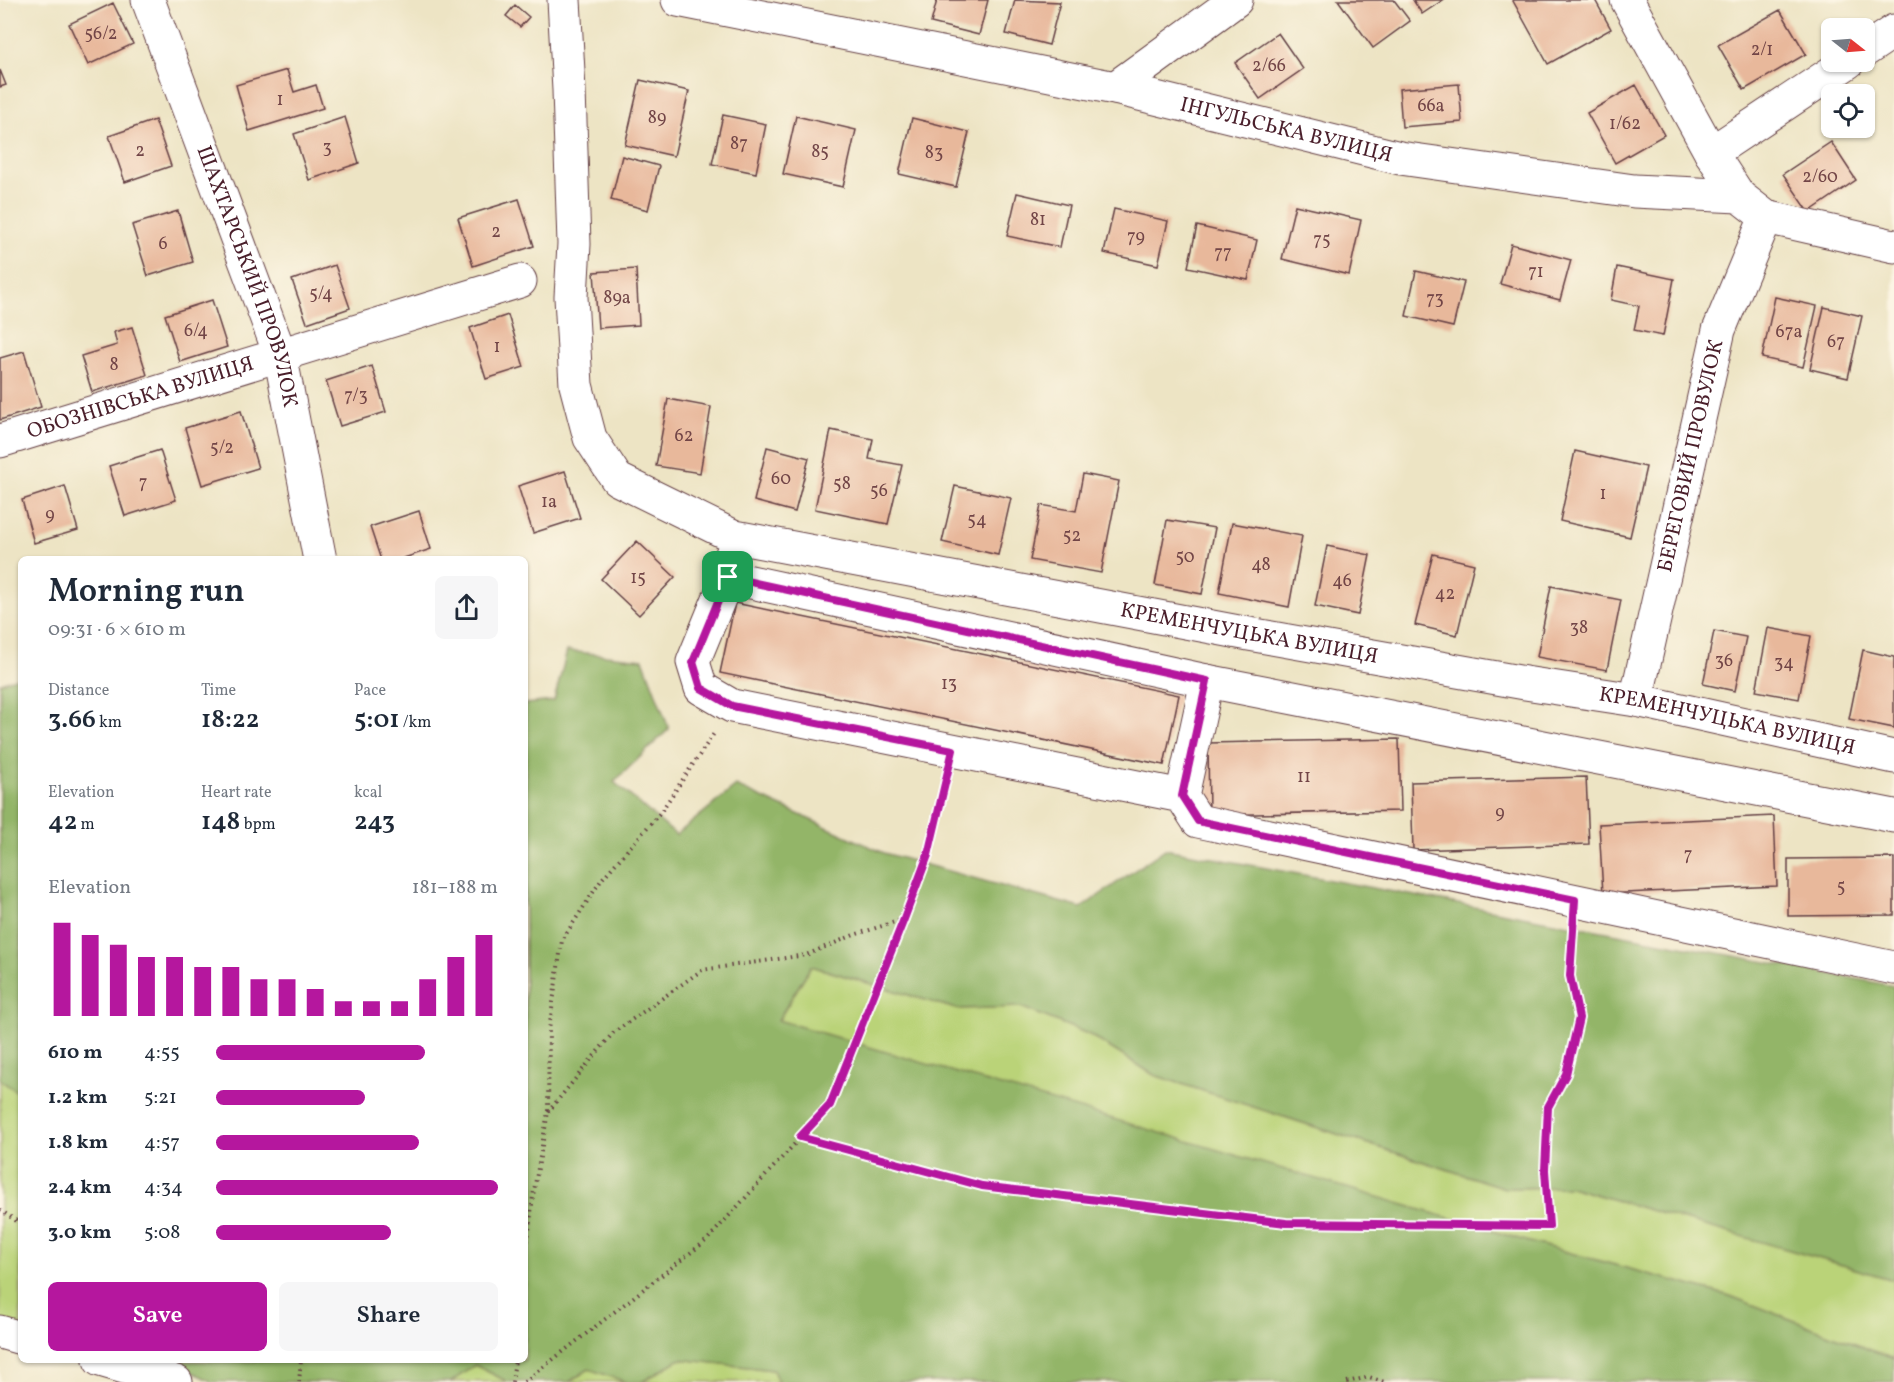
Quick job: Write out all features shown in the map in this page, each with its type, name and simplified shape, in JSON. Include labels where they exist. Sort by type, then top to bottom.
[{"type":"street","name":"ШАХТАРСЬКИЙ ПРОВУЛОК","points":[[148,0],[280,354],[319,556]]},
{"type":"street","name":"КРЕМЕНЧУЦЬКА ВУЛИЦЯ","points":[[564,0],[574,220],[571,297],[576,385],[590,438],[617,479],[735,537],[1249,634],[1525,683],[1636,700],[1894,757]]},
{"type":"street","name":"ІНГУЛЬСЬКА ВУЛИЦЯ","points":[[678,0],[1115,88],[1400,158],[1634,191],[1738,196]]},
{"type":"street","points":[[1115,88],[1236,0]]},
{"type":"street","points":[[1627,0],[1711,153],[1738,196],[1766,217],[1894,246]]},
{"type":"street","points":[[1875,44],[1894,31]]},
{"type":"street","points":[[1711,153],[1833,72]]},
{"type":"street","name":"БЕРЕГОВИЙ ПРОВУЛОК","points":[[1636,700],[1719,330],[1766,217]]},
{"type":"street","name":"ОБОЗНІВСЬКА ВУЛИЦЯ","points":[[0,441],[520,281]]},
{"type":"street","points":[[735,537],[728,577],[693,662],[701,688],[732,706],[1182,796]]},
{"type":"street","points":[[728,577],[1207,681],[1894,816]]},
{"type":"street","points":[[1207,681],[1182,796],[1198,821],[1894,968]]},
{"type":"street","points":[[0,1332],[18,1337]]},
{"type":"street","points":[[110,1363],[176,1382]]},
{"type":"path","points":[[528,1239],[548,1112],[549,1030],[562,940],[602,879],[660,813],[732,706]]},
{"type":"path","points":[[524,1382],[707,1240],[830,1105],[928,855],[953,750]]},
{"type":"path","points":[[800,1137],[982,1186],[1274,1221],[1549,1226],[1545,1170],[1548,1107],[1566,1074],[1579,1018],[1570,976],[1575,900]]},
{"type":"path","points":[[548,1112],[613,1033],[702,970],[806,955],[854,934],[904,919]]},
{"type":"path","points":[[0,1210],[18,1222]]},
{"type":"path","points":[[299,1382],[301,1363]]},
{"type":"path","points":[[512,1382],[514,1363]]},
{"type":"path","points":[[1347,1382],[1369,1377],[1384,1382]]},
{"type":"green space","points":[[567,651],[643,659],[669,729],[614,782],[676,835],[736,786],[884,853],[1081,908],[1165,849],[1894,986],[1894,1280],[1570,1187],[1505,1188],[1154,1075],[1088,1034],[1021,1007],[956,1009],[811,966],[778,1020],[1533,1243],[1730,1296],[1894,1359],[1894,1382],[778,1382],[773,1370],[680,1359],[642,1382],[626,1382],[589,1369],[569,1382],[508,1382],[475,1365],[451,1382],[212,1382],[175,1363],[528,1363],[528,704],[554,701]]},
{"type":"green space","points":[[18,677],[18,1092],[0,1080],[0,683]]},
{"type":"green space","points":[[811,966],[956,1009],[1021,1007],[1088,1034],[1154,1075],[1505,1188],[1570,1187],[1894,1280],[1894,1359],[1730,1296],[1533,1243],[778,1021]]},
{"type":"green space","points":[[0,1080],[18,1092],[18,1329],[0,1325]]},
{"type":"green space","points":[[680,1359],[773,1370],[778,1382],[642,1382]]},
{"type":"green space","points":[[475,1365],[508,1382],[451,1382]]},
{"type":"green space","points":[[589,1369],[626,1382],[569,1382]]},
{"type":"building","points":[[937,0],[988,0],[979,35],[931,23]]},
{"type":"building","points":[[1015,0],[1060,2],[1049,45],[1006,34]]},
{"type":"building","points":[[1338,0],[1394,0],[1410,21],[1373,48]]},
{"type":"building","points":[[1413,0],[1443,0],[1422,14]]},
{"type":"building","points":[[1514,0],[1595,0],[1611,29],[1548,64]]},
{"type":"building","points":[[113,3],[133,44],[88,65],[69,24]]},
{"type":"building","points":[[515,5],[529,17],[520,27],[506,16]]},
{"type":"building","points":[[1780,10],[1806,54],[1744,90],[1718,45]]},
{"type":"building","points":[[1278,33],[1303,69],[1260,99],[1235,63]]},
{"type":"building","points":[[0,70],[6,85],[0,87]]},
{"type":"building","points":[[287,70],[294,92],[316,85],[323,108],[249,131],[236,85]]},
{"type":"building","points":[[640,80],[689,91],[674,156],[625,145]]},
{"type":"building","points":[[1459,84],[1462,122],[1402,127],[1399,89]]},
{"type":"building","points":[[1636,85],[1664,135],[1615,163],[1587,113]]},
{"type":"building","points":[[723,115],[766,124],[756,173],[712,164]]},
{"type":"building","points":[[796,116],[856,130],[843,187],[783,174]]},
{"type":"building","points":[[345,117],[359,163],[309,180],[294,134]]},
{"type":"building","points":[[912,118],[969,132],[956,187],[899,174]]},
{"type":"building","points":[[155,120],[171,166],[125,182],[109,136]]},
{"type":"building","points":[[1831,142],[1856,180],[1809,212],[1783,174]]},
{"type":"building","points":[[622,156],[659,166],[648,210],[611,200]]},
{"type":"building","points":[[1017,193],[1069,205],[1060,247],[1007,236]]},
{"type":"building","points":[[519,199],[534,246],[473,266],[458,218]]},
{"type":"building","points":[[1295,205],[1361,220],[1349,275],[1282,259]]},
{"type":"building","points":[[1114,209],[1168,221],[1158,265],[1104,253]]},
{"type":"building","points":[[178,211],[193,262],[148,276],[132,225]]},
{"type":"building","points":[[1197,226],[1257,240],[1248,280],[1188,267]]},
{"type":"building","points":[[1511,244],[1571,260],[1560,300],[1500,284]]},
{"type":"building","points":[[335,265],[350,308],[307,323],[292,280]]},
{"type":"building","points":[[1617,267],[1674,279],[1663,336],[1634,330],[1639,306],[1611,300]]},
{"type":"building","points":[[636,269],[639,325],[598,328],[594,272]]},
{"type":"building","points":[[1416,271],[1464,282],[1453,327],[1406,316]]},
{"type":"building","points":[[1775,297],[1817,306],[1803,367],[1762,358]]},
{"type":"building","points":[[212,300],[227,347],[180,362],[165,315]]},
{"type":"building","points":[[1824,307],[1862,316],[1848,378],[1810,369]]},
{"type":"building","points":[[508,315],[524,367],[486,379],[470,328]]},
{"type":"building","points":[[132,327],[147,375],[92,392],[81,356],[117,345],[114,332]]},
{"type":"building","points":[[24,351],[41,407],[0,420],[0,358]]},
{"type":"building","points":[[372,366],[386,412],[340,426],[326,381]]},
{"type":"building","points":[[668,399],[711,407],[700,473],[656,466]]},
{"type":"building","points":[[241,411],[258,468],[202,485],[185,428]]},
{"type":"building","points":[[831,430],[873,439],[869,459],[902,465],[888,524],[815,509]]},
{"type":"building","points":[[767,447],[809,458],[795,512],[754,501]]},
{"type":"building","points":[[160,450],[176,500],[125,516],[109,466]]},
{"type":"building","points":[[1575,451],[1646,467],[1630,537],[1560,521]]},
{"type":"building","points":[[565,471],[580,518],[533,533],[518,486]]},
{"type":"building","points":[[1083,474],[1119,481],[1101,573],[1030,560],[1041,505],[1076,511]]},
{"type":"building","points":[[65,486],[78,530],[34,543],[22,500]]},
{"type":"building","points":[[955,486],[1011,498],[998,555],[942,542]]},
{"type":"building","points":[[419,511],[431,549],[410,556],[380,556],[370,527]]},
{"type":"building","points":[[1167,520],[1215,528],[1202,594],[1155,585]]},
{"type":"building","points":[[1232,523],[1302,536],[1289,607],[1219,593]]},
{"type":"building","points":[[637,541],[675,577],[639,615],[601,579]]},
{"type":"building","points":[[1327,546],[1370,555],[1358,615],[1315,606]]},
{"type":"building","points":[[1433,554],[1474,564],[1457,635],[1415,625]]},
{"type":"building","points":[[1551,586],[1621,600],[1607,670],[1537,657]]},
{"type":"building","points":[[735,603],[1179,695],[1164,765],[720,673]]},
{"type":"building","points":[[1768,628],[1811,636],[1799,699],[1756,691]]},
{"type":"building","points":[[1714,631],[1746,637],[1735,691],[1703,684]]},
{"type":"building","points":[[1863,650],[1894,657],[1894,728],[1849,719]]},
{"type":"building","points":[[1399,739],[1401,811],[1209,815],[1208,743]]},
{"type":"building","points":[[1586,777],[1589,844],[1413,850],[1411,782]]},
{"type":"building","points":[[1774,816],[1777,886],[1603,894],[1599,824]]},
{"type":"building","points":[[1894,858],[1894,915],[1788,916],[1788,859]]},
{"type":"route","points":[[728,577],[1207,681],[1182,796],[1198,821],[1575,900],[1570,976],[1579,1018],[1566,1074],[1548,1107],[1545,1170],[1549,1226],[1286,1223],[982,1186],[800,1137],[830,1105],[904,919],[928,855],[953,750],[732,706],[701,688],[693,662],[728,577]]}]
